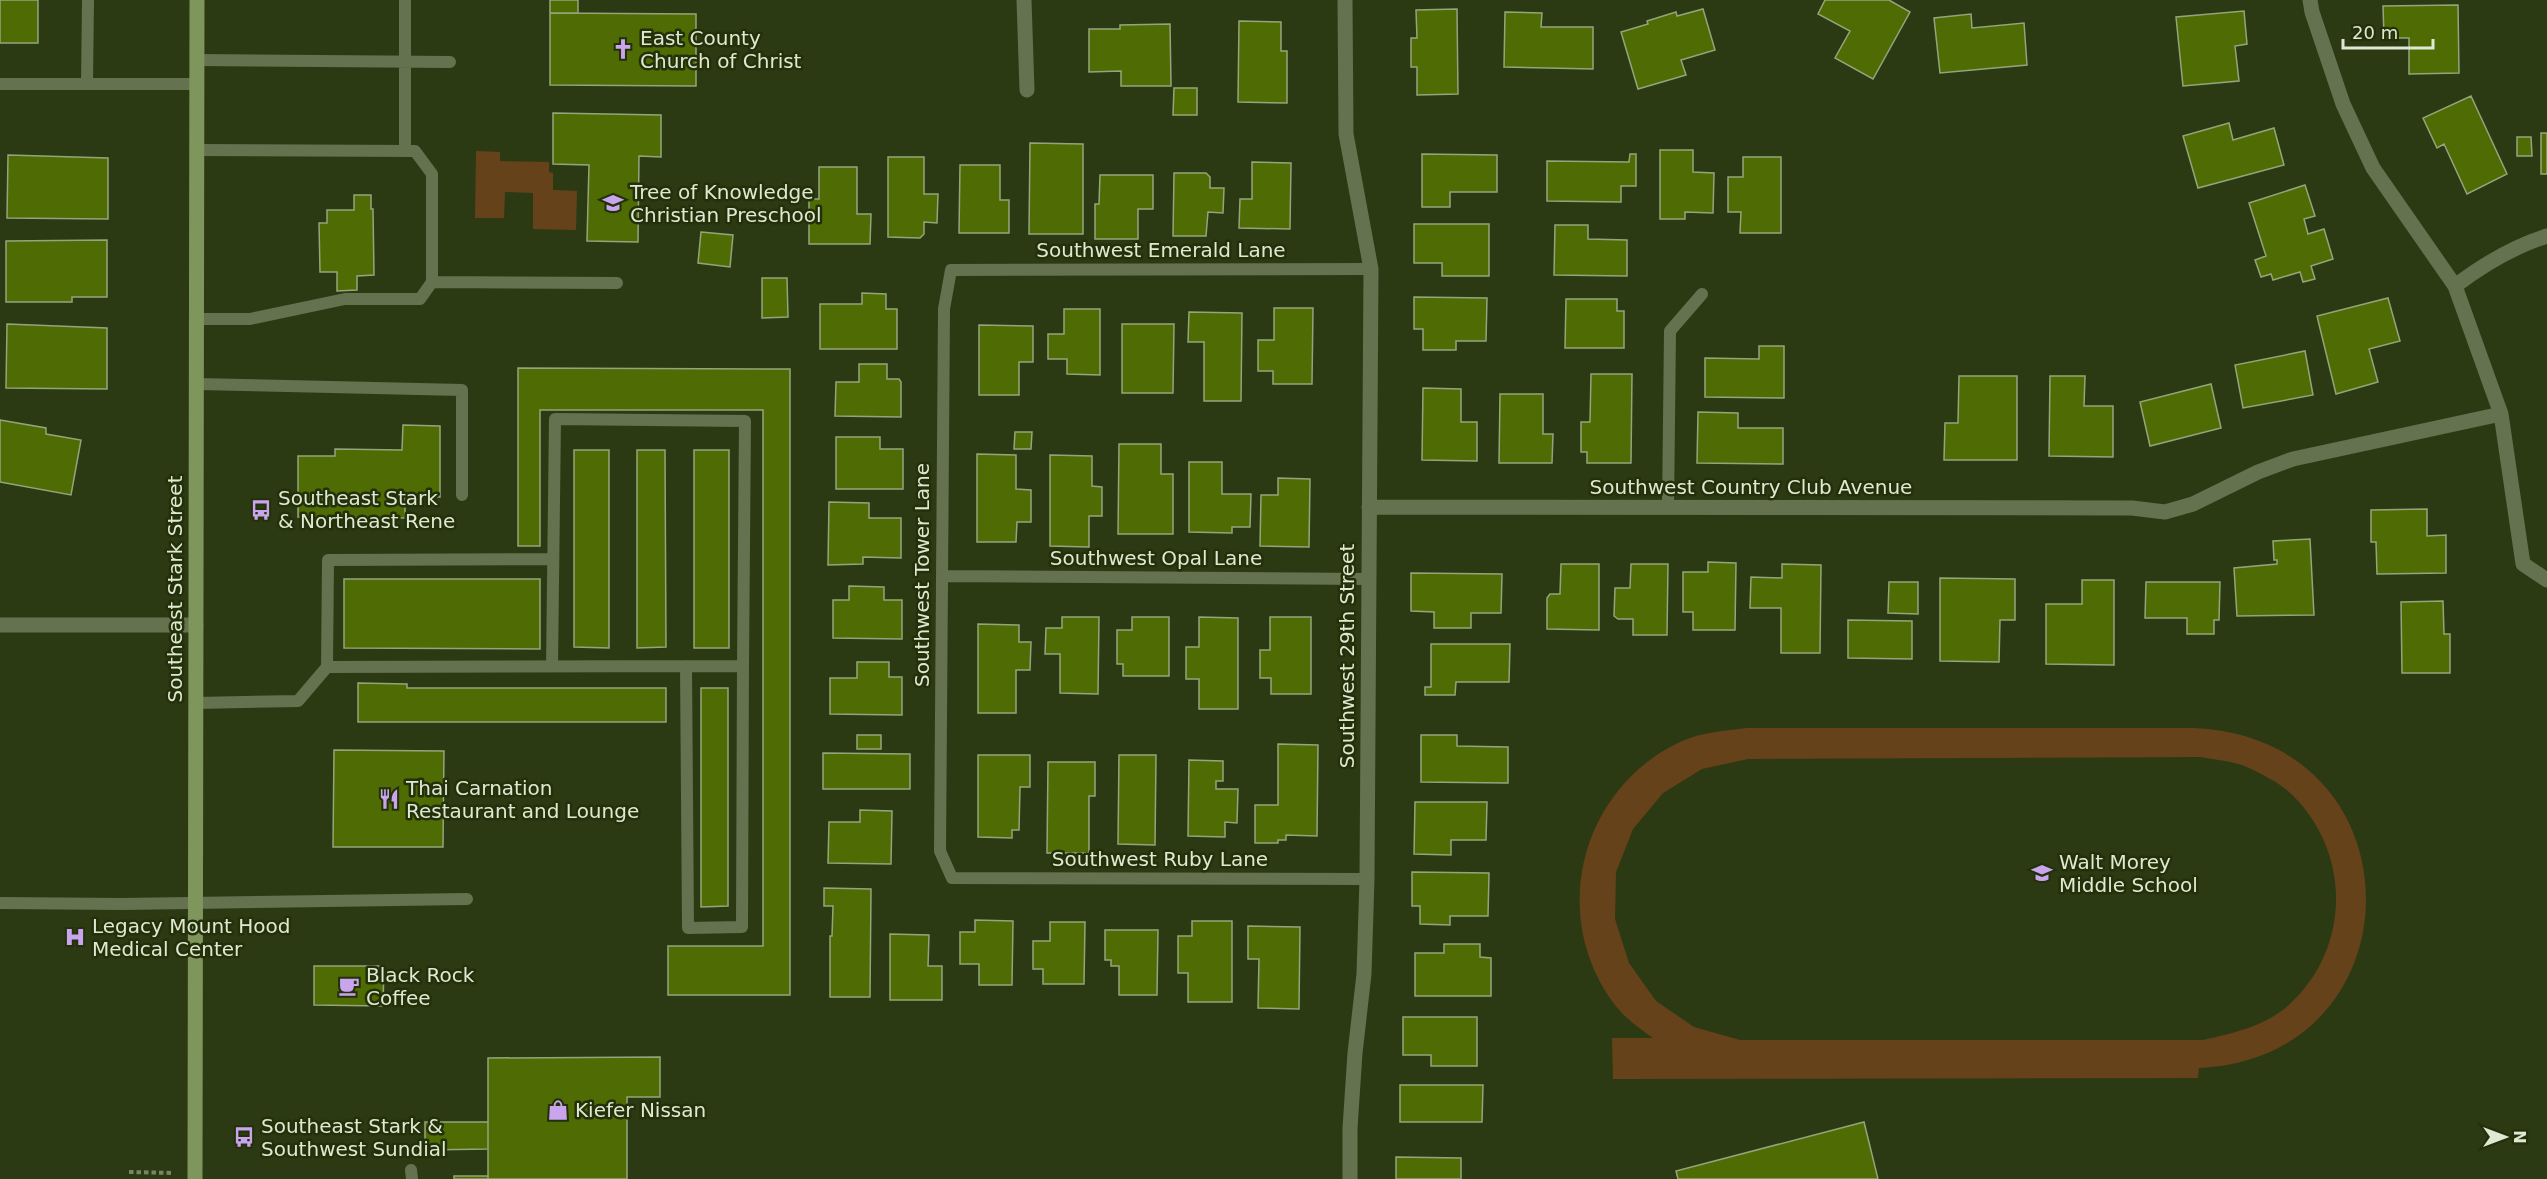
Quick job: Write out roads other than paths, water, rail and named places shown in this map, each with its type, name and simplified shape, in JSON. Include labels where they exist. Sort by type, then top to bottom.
[{"type":"main road","name":"Southeast Stark Street","points":[[195,1176],[197,0]]},
{"type":"street","points":[[1024,0],[1026,90]]},
{"type":"street","name":"Southwest 29th Street","points":[[1345,0],[1346,134],[1371,269],[1367,879],[1364,974],[1355,1053],[1350,1128],[1350,1179]]},
{"type":"street","points":[[2310,0],[2343,104],[2373,168],[2455,286],[2501,414],[2523,564],[2547,580]]},
{"type":"street","points":[[2455,286],[2484,263],[2514,247],[2547,236]]},
{"type":"street","name":"Southwest Country Club Avenue","points":[[1369,507],[2132,508],[2165,512],[2193,504],[2258,472],[2293,459],[2501,414]]},
{"type":"street","points":[[0,625],[196,625]]},
{"type":"lane","points":[[87,84],[88,0]]},
{"type":"lane","points":[[405,0],[405,151]]},
{"type":"lane","points":[[197,60],[450,63]]},
{"type":"lane","points":[[0,84],[197,84]]},
{"type":"lane","points":[[197,150],[415,151],[432,174],[432,282],[420,299],[345,299],[250,319],[197,319]]},
{"type":"lane","name":"Southwest Emerald Lane","points":[[951,270],[1371,269]]},
{"type":"lane","name":"Southwest Tower Lane","points":[[951,270],[944,309],[940,851],[952,878]]},
{"type":"lane","points":[[432,282],[617,283]]},
{"type":"lane","points":[[1668,508],[1670,332],[1702,294]]},
{"type":"lane","points":[[197,384],[462,390],[462,495]]},
{"type":"lane","points":[[552,666],[555,419],[745,421],[742,927],[688,928],[686,666]]},
{"type":"lane","points":[[196,703],[298,701],[327,667],[328,560],[553,559]]},
{"type":"lane","name":"Southwest Opal Lane","points":[[942,576],[1369,579]]},
{"type":"lane","points":[[327,667],[743,666]]},
{"type":"lane","name":"Southwest Ruby Lane","points":[[952,878],[1367,879]]},
{"type":"lane","points":[[0,903],[467,899]]},
{"type":"place","name":"East County Church of Christ","points":[[623,49]]},
{"type":"place","name":"Tree of Knowledge Christian Preschool","points":[[613,203]]},
{"type":"place","name":"Southeast Stark & Northeast Rene","points":[[261,510]]},
{"type":"place","name":"Thai Carnation Restaurant and Lounge","points":[[389,799]]},
{"type":"place","name":"Walt Morey Middle School","points":[[2042,873]]},
{"type":"place","name":"Legacy Mount Hood Medical Center","points":[[75,937]]},
{"type":"place","name":"Black Rock Coffee","points":[[349,986]]},
{"type":"place","name":"Kiefer Nissan","points":[[558,1110]]},
{"type":"place","name":"Southeast Stark & Southwest Sundial","points":[[244,1137]]}]
